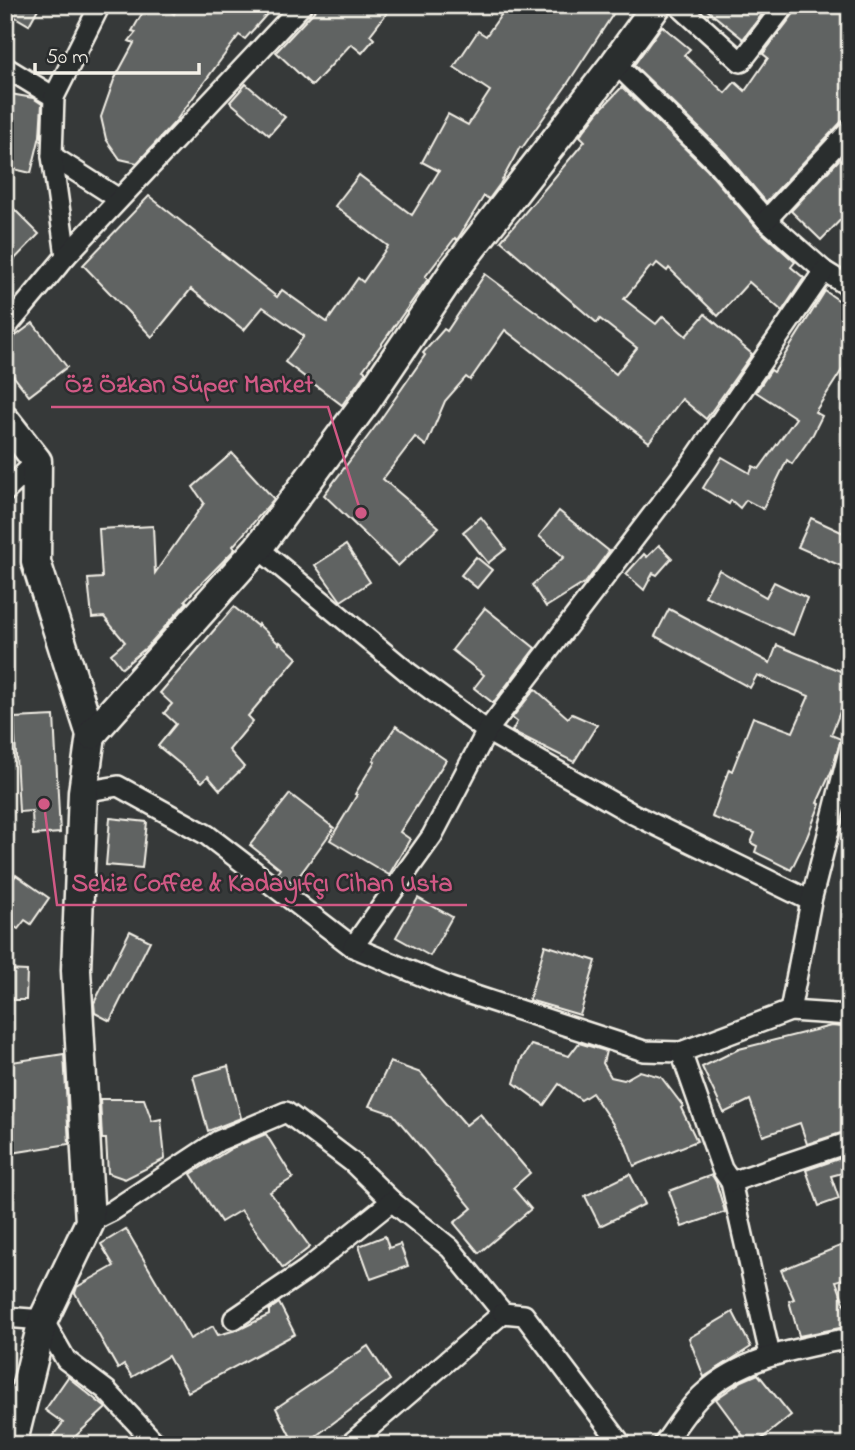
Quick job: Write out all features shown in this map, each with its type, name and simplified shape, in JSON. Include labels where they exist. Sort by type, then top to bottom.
[{"type":"street","points":[[66,256],[52,156],[54,97],[100,5]]},
{"type":"street","points":[[5,329],[66,256],[302,5]]},
{"type":"street","points":[[91,735],[258,548],[365,403],[457,268],[657,5]]},
{"type":"street","points":[[678,5],[741,62],[785,5]]},
{"type":"street","points":[[615,63],[716,162],[766,220],[824,271],[850,287]]},
{"type":"street","points":[[5,67],[54,97]]},
{"type":"street","points":[[766,220],[850,130]]},
{"type":"street","points":[[52,156],[119,199]]},
{"type":"street","points":[[353,947],[432,836],[487,731],[690,467],[824,271]]},
{"type":"street","points":[[5,420],[37,461],[36,562],[91,735],[83,792],[76,970],[90,1222],[43,1320],[12,1445]]},
{"type":"street","points":[[5,492],[37,461]]},
{"type":"street","points":[[258,548],[410,674],[487,731],[631,813],[811,901]]},
{"type":"street","points":[[790,1011],[811,901],[850,747]]},
{"type":"street","points":[[83,792],[118,786],[207,835],[353,947],[452,988],[644,1051],[681,1052],[790,1011],[850,1015]]},
{"type":"street","points":[[681,1052],[722,1169],[731,1182],[770,1355]]},
{"type":"street","points":[[90,1222],[112,1211],[218,1141],[286,1112],[352,1163],[392,1201],[450,1248],[503,1313],[524,1315],[622,1445]]},
{"type":"street","points":[[731,1182],[850,1142]]},
{"type":"street","points":[[234,1319],[306,1270],[392,1201]]},
{"type":"street","points":[[349,1445],[503,1313]]},
{"type":"street","points":[[5,1317],[43,1320]]},
{"type":"street","points":[[43,1320],[66,1360],[106,1390],[157,1445]]},
{"type":"street","points":[[663,1445],[703,1394],[744,1364],[770,1355],[850,1338]]},
{"type":"building","points":[[5,5],[40,5],[29,25],[5,11]]},
{"type":"building","points":[[147,5],[160,5],[174,14],[180,5],[275,5],[245,39],[239,35],[175,122],[137,163],[120,159],[106,139],[101,117],[114,80],[134,43],[129,41],[136,32],[132,31]]},
{"type":"building","points":[[320,5],[393,5],[370,35],[374,39],[362,53],[351,44],[312,86],[276,52]]},
{"type":"building","points":[[508,5],[619,5],[566,86],[522,148],[520,147],[500,184],[489,199],[484,196],[457,240],[455,238],[425,277],[428,279],[363,370],[366,372],[342,405],[285,362],[304,336],[263,307],[244,330],[191,289],[152,337],[83,265],[149,196],[277,297],[282,290],[327,322],[358,278],[363,282],[388,246],[335,206],[359,175],[412,215],[439,171],[422,162],[448,114],[468,125],[490,91],[454,67],[478,31],[486,36]]},
{"type":"building","points":[[701,5],[769,5],[743,39]]},
{"type":"building","points":[[797,5],[850,5],[850,118],[841,122],[766,202],[725,153],[634,65],[662,26],[690,49],[684,55],[725,93],[735,82],[745,91],[768,58],[763,54],[795,12]]},
{"type":"building","points":[[246,84],[285,117],[269,135],[230,102]]},
{"type":"building","points":[[622,87],[707,170],[758,229],[795,262],[791,267],[804,278],[782,311],[749,282],[718,316],[669,268],[667,271],[657,263],[653,268],[651,266],[624,299],[656,324],[663,316],[686,336],[705,314],[752,354],[706,419],[682,399],[649,442],[505,330],[470,380],[466,377],[445,401],[426,446],[415,437],[383,479],[439,527],[398,566],[324,495],[378,423],[425,355],[423,353],[444,329],[447,331],[485,274],[616,374],[637,348],[600,319],[597,323],[501,241],[585,141],[580,136]]},
{"type":"building","points":[[5,93],[33,98],[42,104],[40,136],[31,173],[5,167]]},
{"type":"building","points":[[850,148],[850,210],[821,240],[791,211]]},
{"type":"building","points":[[5,200],[39,234],[5,269]]},
{"type":"building","points":[[825,291],[850,308],[850,374],[842,370],[815,412],[822,416],[813,434],[792,464],[787,460],[763,509],[746,500],[740,508],[731,500],[729,504],[703,488],[722,457],[750,473],[753,466],[759,469],[796,418],[756,392],[771,370],[774,372]]},
{"type":"building","points":[[33,323],[67,367],[29,396],[5,365],[5,344]]},
{"type":"building","points":[[232,453],[274,499],[233,546],[235,549],[185,600],[187,602],[147,647],[122,668],[111,654],[125,642],[104,617],[92,618],[88,579],[102,578],[99,529],[153,526],[155,573],[204,503],[193,487]]},
{"type":"building","points":[[559,511],[609,551],[586,582],[546,607],[532,585],[564,557],[539,536]]},
{"type":"building","points":[[481,517],[506,549],[488,563],[463,532]]},
{"type":"building","points":[[811,518],[850,536],[850,570],[798,547]]},
{"type":"building","points":[[346,545],[370,582],[341,601],[315,565]]},
{"type":"building","points":[[659,545],[672,558],[657,575],[653,573],[644,590],[626,574],[644,554],[647,557]]},
{"type":"building","points":[[476,557],[492,570],[477,588],[461,575]]},
{"type":"building","points":[[719,570],[766,597],[774,582],[807,598],[793,635],[705,596]]},
{"type":"building","points":[[234,607],[297,658],[248,716],[253,721],[229,750],[244,767],[220,790],[208,776],[202,782],[158,746],[176,724],[164,713],[172,704],[160,693]]},
{"type":"building","points":[[485,608],[535,648],[493,703],[474,688],[484,675],[452,650]]},
{"type":"building","points":[[669,609],[770,663],[777,645],[850,675],[850,686],[831,735],[841,739],[832,770],[817,803],[820,804],[807,837],[791,870],[755,852],[757,846],[751,843],[755,833],[712,817],[729,769],[732,771],[753,717],[793,732],[809,696],[757,675],[750,688],[655,636]]},
{"type":"building","points":[[535,689],[568,718],[572,714],[597,725],[574,762],[512,731],[517,722],[512,718]]},
{"type":"building","points":[[54,716],[60,833],[33,835],[32,811],[19,812],[14,718]]},
{"type":"building","points":[[396,726],[446,760],[400,832],[410,839],[389,875],[330,840],[357,795],[355,794],[375,761],[373,760]]},
{"type":"building","points":[[290,794],[334,828],[294,883],[277,873],[280,869],[250,845]]},
{"type":"building","points":[[110,818],[147,822],[142,868],[106,865]]},
{"type":"building","points":[[16,875],[49,898],[31,924],[25,920],[18,929],[5,921],[5,890]]},
{"type":"building","points":[[418,898],[452,917],[430,956],[396,937]]},
{"type":"building","points":[[130,931],[150,941],[110,1021],[95,1013],[94,1003]]},
{"type":"building","points":[[545,945],[596,961],[580,1015],[529,1000]]},
{"type":"building","points":[[5,970],[27,971],[26,1000],[5,1000]]},
{"type":"building","points":[[831,1026],[842,1027],[850,1058],[850,1076],[842,1078],[850,1097],[850,1130],[807,1144],[800,1123],[763,1136],[750,1100],[724,1113],[702,1067],[739,1049]]},
{"type":"building","points":[[579,1043],[606,1051],[603,1063],[611,1077],[624,1080],[640,1071],[661,1077],[683,1106],[681,1108],[697,1141],[634,1166],[625,1142],[592,1093],[581,1100],[559,1084],[544,1105],[514,1083],[521,1060],[531,1045],[569,1056]]},
{"type":"building","points":[[64,1054],[69,1144],[5,1154],[5,1063]]},
{"type":"building","points":[[390,1062],[421,1073],[466,1125],[480,1114],[530,1173],[513,1188],[531,1209],[479,1253],[454,1223],[472,1208],[393,1114],[369,1106]]},
{"type":"building","points":[[228,1066],[241,1118],[208,1131],[193,1076]]},
{"type":"building","points":[[100,1099],[144,1099],[152,1121],[161,1119],[165,1159],[125,1179],[108,1173],[106,1139],[102,1139]]},
{"type":"building","points":[[266,1134],[293,1178],[270,1192],[310,1247],[283,1268],[241,1210],[221,1222],[191,1174],[232,1148]]},
{"type":"building","points":[[850,1155],[850,1171],[831,1176],[839,1199],[819,1206],[806,1170]]},
{"type":"building","points":[[630,1174],[645,1204],[600,1226],[585,1196]]},
{"type":"building","points":[[712,1175],[725,1212],[682,1227],[669,1191]]},
{"type":"building","points":[[126,1229],[190,1339],[213,1326],[218,1335],[240,1329],[269,1315],[269,1310],[279,1303],[295,1334],[188,1392],[168,1356],[132,1377],[124,1365],[118,1369],[75,1293],[77,1287],[114,1266],[101,1244]]},
{"type":"building","points":[[385,1236],[389,1248],[400,1244],[408,1266],[371,1279],[359,1246]]},
{"type":"building","points":[[850,1242],[850,1277],[836,1281],[850,1326],[799,1336],[789,1301],[794,1299],[781,1270]]},
{"type":"building","points":[[733,1312],[751,1347],[704,1377],[689,1338]]},
{"type":"building","points":[[368,1346],[390,1380],[304,1445],[295,1445],[276,1408]]},
{"type":"building","points":[[758,1374],[791,1415],[754,1445],[750,1445],[716,1399],[742,1381]]},
{"type":"building","points":[[68,1377],[106,1408],[66,1445],[45,1445],[63,1423],[45,1410]]},
{"type":"place","name":"Öz Özkan Süper Market","points":[[361,513]]},
{"type":"place","name":"Sekiz Coffee & Kadayıfçı Cihan Usta","points":[[44,804]]}]
